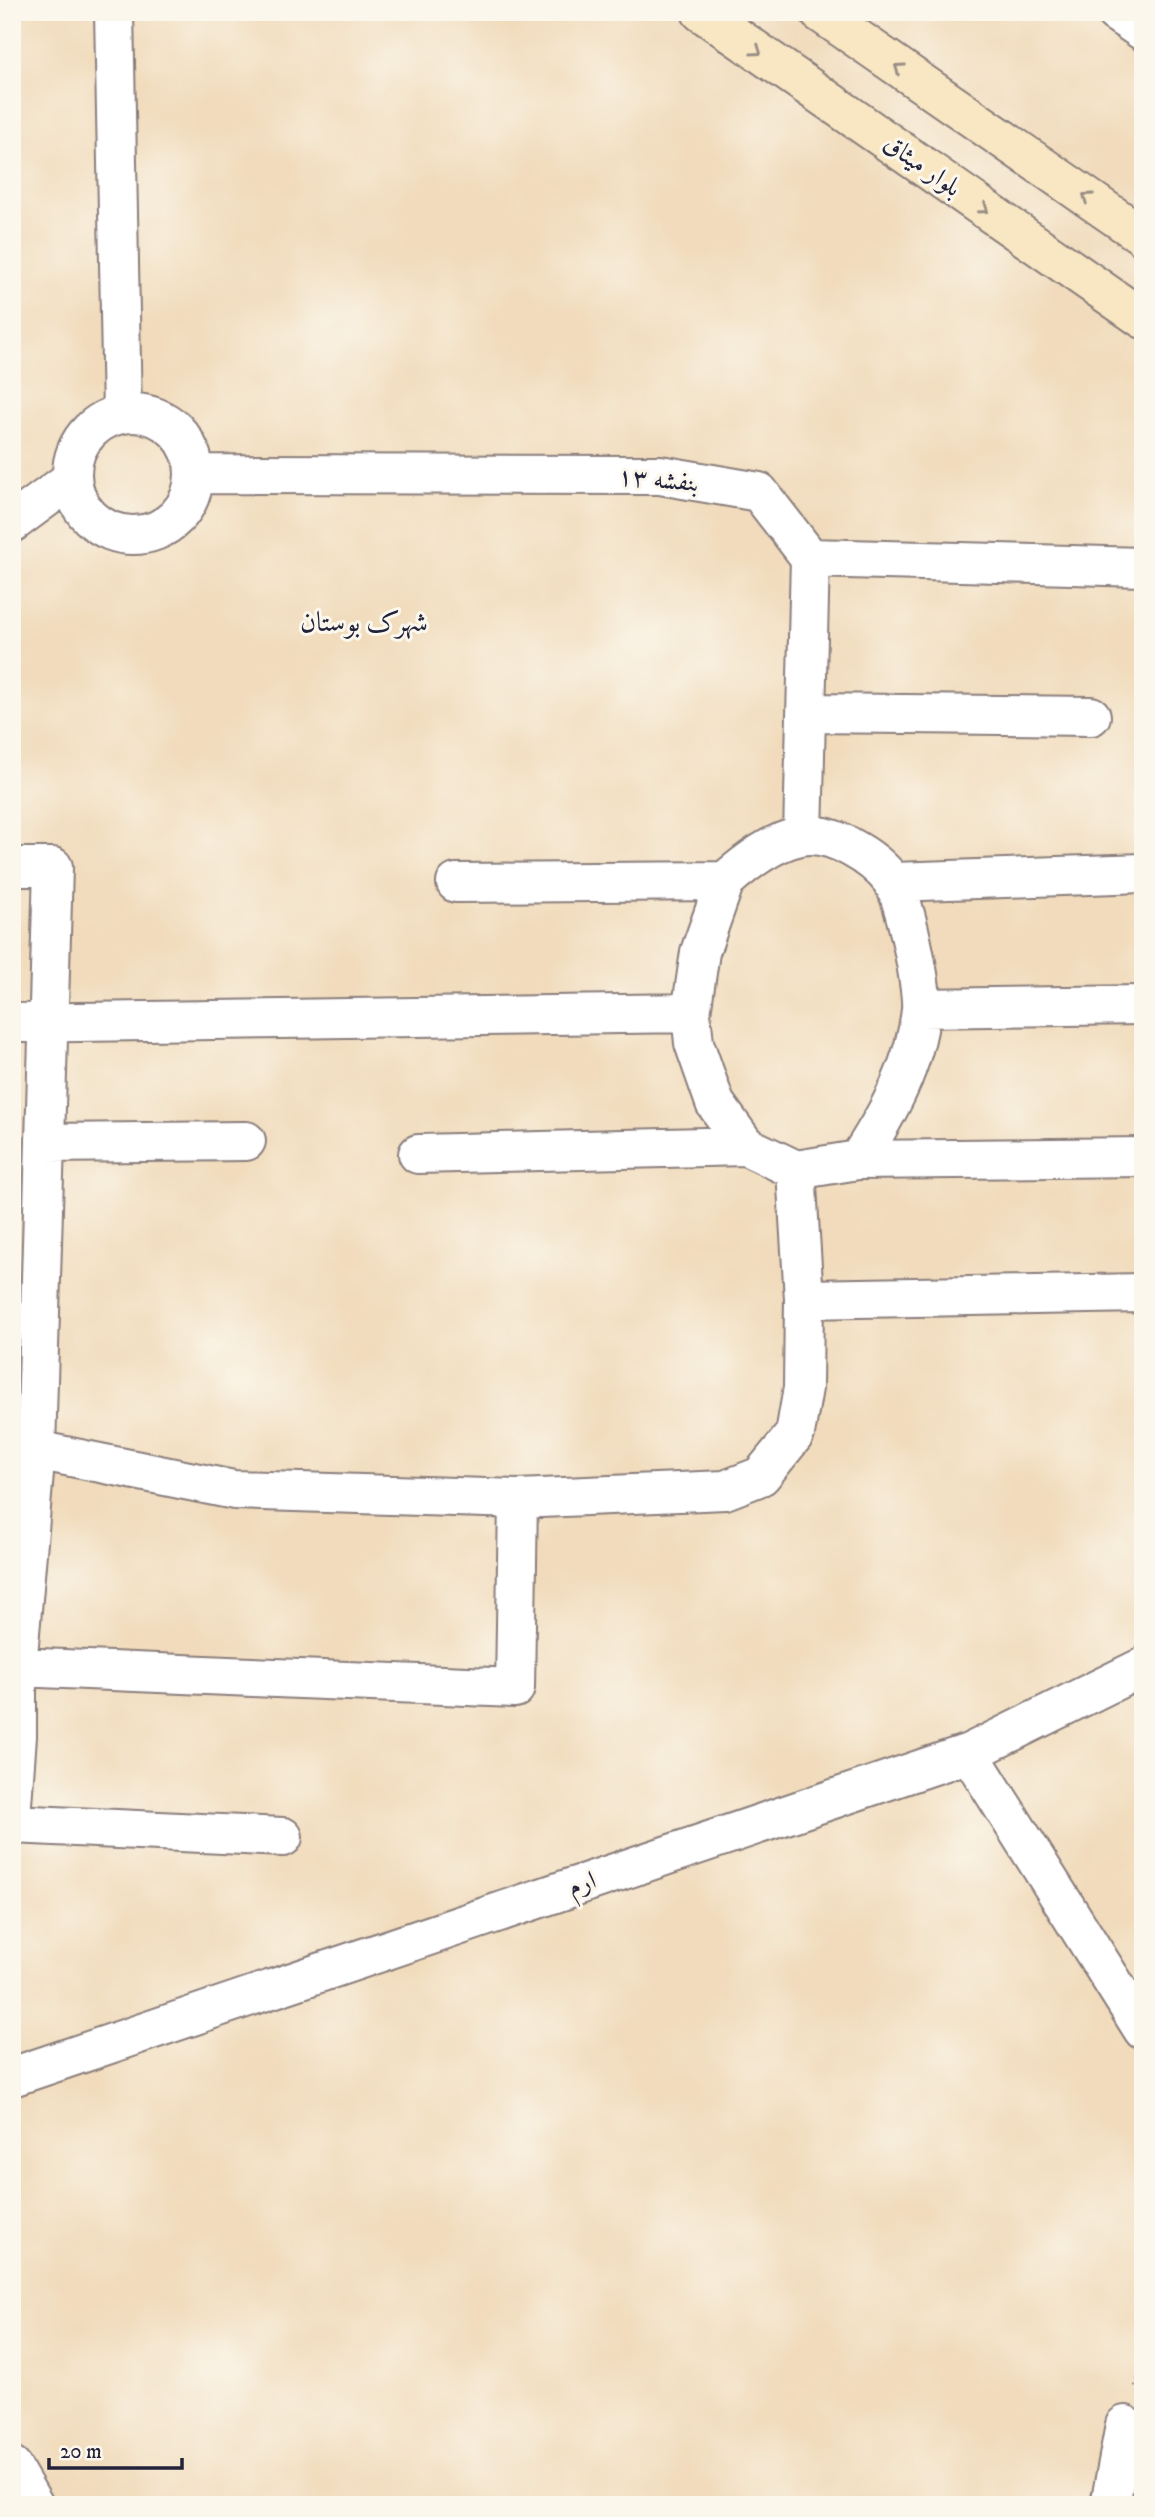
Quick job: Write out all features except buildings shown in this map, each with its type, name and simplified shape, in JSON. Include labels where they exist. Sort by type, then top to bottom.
[{"type":"street","points":[[114,12],[122,413]]},
{"type":"street","name":"بلوار میثاق","points":[[701,12],[1143,319]]},
{"type":"street","points":[[819,12],[1143,236]]},
{"type":"street","points":[[1115,12],[1143,31]]},
{"type":"street","points":[[122,413],[165,420],[187,443],[196,474],[185,510],[155,533],[116,535],[84,515],[70,480],[76,446],[100,420],[122,413]]},
{"type":"street","name":"بنفشه ۱۳","points":[[196,474],[660,475],[759,492],[810,558]]},
{"type":"street","points":[[12,523],[70,480]]},
{"type":"street","points":[[803,835],[810,558],[1143,567]]},
{"type":"street","points":[[807,713],[1091,716]]},
{"type":"street","points":[[746,1146],[715,1103],[694,1044],[691,1013],[700,952],[725,881],[758,853],[803,835],[851,844],[894,882],[913,947],[921,1008],[909,1060],[891,1110],[858,1160]]},
{"type":"street","points":[[12,867],[53,867],[31,1023],[45,1143],[20,1441],[12,1804]]},
{"type":"street","points":[[894,882],[1143,873]]},
{"type":"street","points":[[456,883],[725,881]]},
{"type":"street","points":[[921,1008],[1143,1005]]},
{"type":"street","points":[[31,1023],[691,1013]]},
{"type":"street","points":[[45,1143],[246,1141]]},
{"type":"street","points":[[418,1154],[746,1146],[796,1170],[858,1160],[1143,1157]]},
{"type":"street","points":[[20,1441],[234,1490],[518,1499],[725,1490],[761,1476],[795,1434],[803,1388],[804,1299],[796,1170]]},
{"type":"street","points":[[804,1299],[1143,1293]]},
{"type":"street","points":[[17,1667],[515,1688],[518,1499]]},
{"type":"street","name":"ارم","points":[[12,2077],[969,1753],[1143,1667]]},
{"type":"street","points":[[969,1753],[1143,2030]]},
{"type":"street","points":[[12,1825],[283,1837]]},
{"type":"street","points":[[1110,2505],[1125,2425]]},
{"type":"street","points":[[12,2467],[34,2505]]},
{"type":"district","name":"شهرک بوستان","points":[[364,622]]}]
